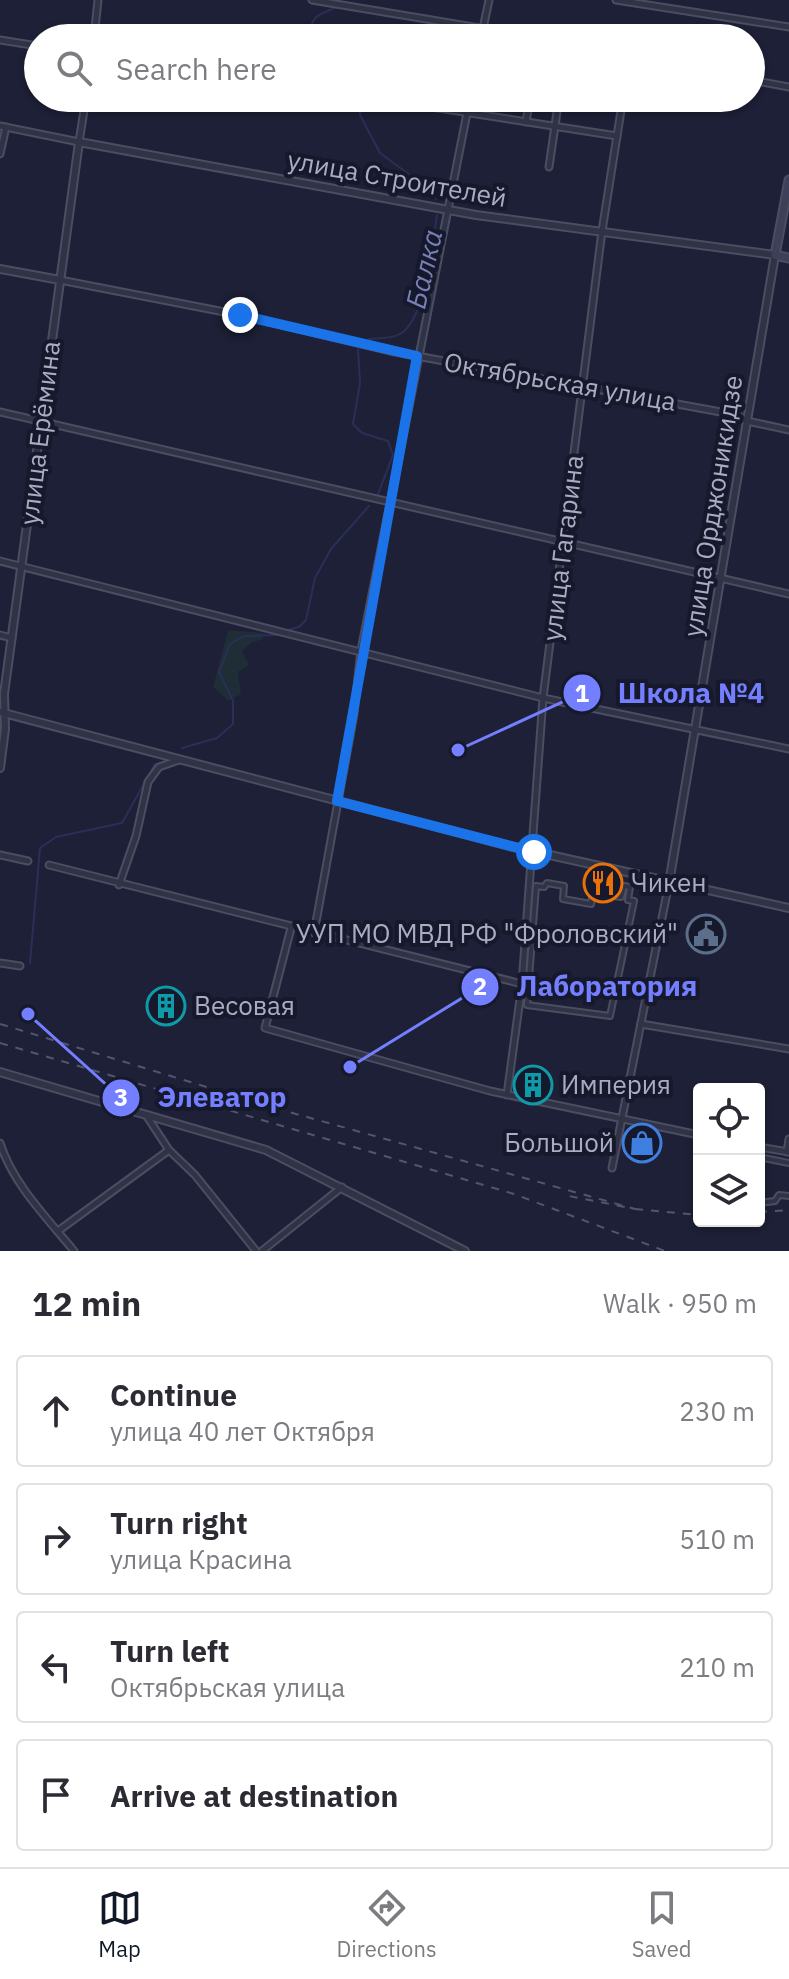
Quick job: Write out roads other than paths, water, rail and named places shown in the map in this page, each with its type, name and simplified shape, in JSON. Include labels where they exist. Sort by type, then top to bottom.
[{"type":"main road","name":"улица Орджоникидзе","points":[[775,255],[789,180]]},
{"type":"main road","name":"улица Строителей","points":[[775,255],[789,258]]},
{"type":"street","points":[[95,24],[98,0]]},
{"type":"street","points":[[312,0],[448,24]]},
{"type":"street","points":[[483,24],[489,0]]},
{"type":"street","points":[[616,0],[789,27]]},
{"type":"street","points":[[0,40],[24,44]]},
{"type":"street","points":[[765,83],[789,87]]},
{"type":"street","name":"улица Ерёмина","points":[[0,768],[2,713],[84,112]]},
{"type":"street","points":[[461,112],[617,136]]},
{"type":"street","points":[[526,122],[528,112]]},
{"type":"street","points":[[549,167],[557,112]]},
{"type":"street","name":"улица Гагарина","points":[[507,1095],[522,984],[543,698],[602,231],[621,112]]},
{"type":"street","points":[[314,933],[354,714],[361,650],[467,113]]},
{"type":"street","points":[[0,154],[3,127]]},
{"type":"street","name":"улица Строителей","points":[[3,127],[449,209],[775,255]]},
{"type":"street","name":"улица Орджоникидзе","points":[[612,1168],[669,883],[775,255]]},
{"type":"street","name":"Октябрьская улица","points":[[0,269],[417,356],[737,415],[747,421],[789,430]]},
{"type":"street","points":[[0,412],[789,594]]},
{"type":"street","points":[[0,561],[219,619],[361,650],[543,698],[789,749]]},
{"type":"street","points":[[0,635],[13,638]]},
{"type":"street","points":[[2,713],[531,851],[789,908]]},
{"type":"street","points":[[119,885],[153,773],[166,764],[182,760]]},
{"type":"street","points":[[0,855],[28,861]]},
{"type":"street","points":[[49,865],[522,984]]},
{"type":"street","points":[[595,879],[606,882],[603,894],[621,897],[624,886],[630,887],[628,900],[634,901],[610,1016],[527,1005],[536,886],[544,887],[547,883],[564,886],[563,899],[591,904],[595,879]]},
{"type":"street","points":[[291,928],[265,1028],[507,1095],[693,1134]]},
{"type":"street","points":[[0,963],[20,966]]},
{"type":"street","points":[[641,1024],[789,1049]]},
{"type":"street","points":[[1,1075],[266,1150],[463,1250]]},
{"type":"street","points":[[146,1115],[169,1150],[195,1175],[256,1251]]},
{"type":"street","points":[[765,1148],[788,1152],[789,1139]]},
{"type":"street","points":[[0,1143],[5,1160],[21,1184],[74,1251]]},
{"type":"street","points":[[58,1231],[169,1150]]},
{"type":"street","points":[[765,1158],[789,1163]]},
{"type":"street","points":[[262,1251],[342,1187]]},
{"type":"street","points":[[765,1202],[775,1201],[779,1195],[789,1196]]},
{"type":"waterway","name":"Балка","points":[[312,24],[320,14],[338,6]]},
{"type":"waterway","name":"Балка","points":[[360,112],[380,153],[429,189],[436,199]]},
{"type":"waterway","name":"Балка","points":[[369,339],[400,334],[416,314],[426,280],[437,215]]},
{"type":"waterway","points":[[358,349],[360,383],[353,424],[362,433],[388,441],[393,455],[378,494]]},
{"type":"waterway","points":[[285,631],[299,627],[306,620],[315,578],[331,549],[369,506]]},
{"type":"waterway","points":[[182,748],[217,738],[233,724],[233,701],[219,672],[230,644],[244,636],[279,635]]},
{"type":"waterway","points":[[30,963],[40,848],[56,837],[122,823],[155,764]]},
{"type":"railway","points":[[0,1024],[289,1112],[635,1209],[569,1196]]},
{"type":"railway","points":[[0,1043],[514,1194],[665,1251]]},
{"type":"railway","points":[[635,1209],[693,1214]]},
{"type":"railway","points":[[765,1212],[789,1210]]},
{"type":"place","name":"Школа №4","points":[[458,750]]},
{"type":"place","name":"Чикен","points":[[603,883]]},
{"type":"place","name":"УУП МО МВД РФ \"Фроловский\"","points":[[706,934]]},
{"type":"place","name":"Весовая","points":[[166,1006]]},
{"type":"place","name":"Элеватор","points":[[28,1014]]},
{"type":"place","name":"Лаборатория","points":[[350,1067]]},
{"type":"place","name":"Империя","points":[[533,1085]]},
{"type":"place","name":"Большой","points":[[642,1143]]}]
